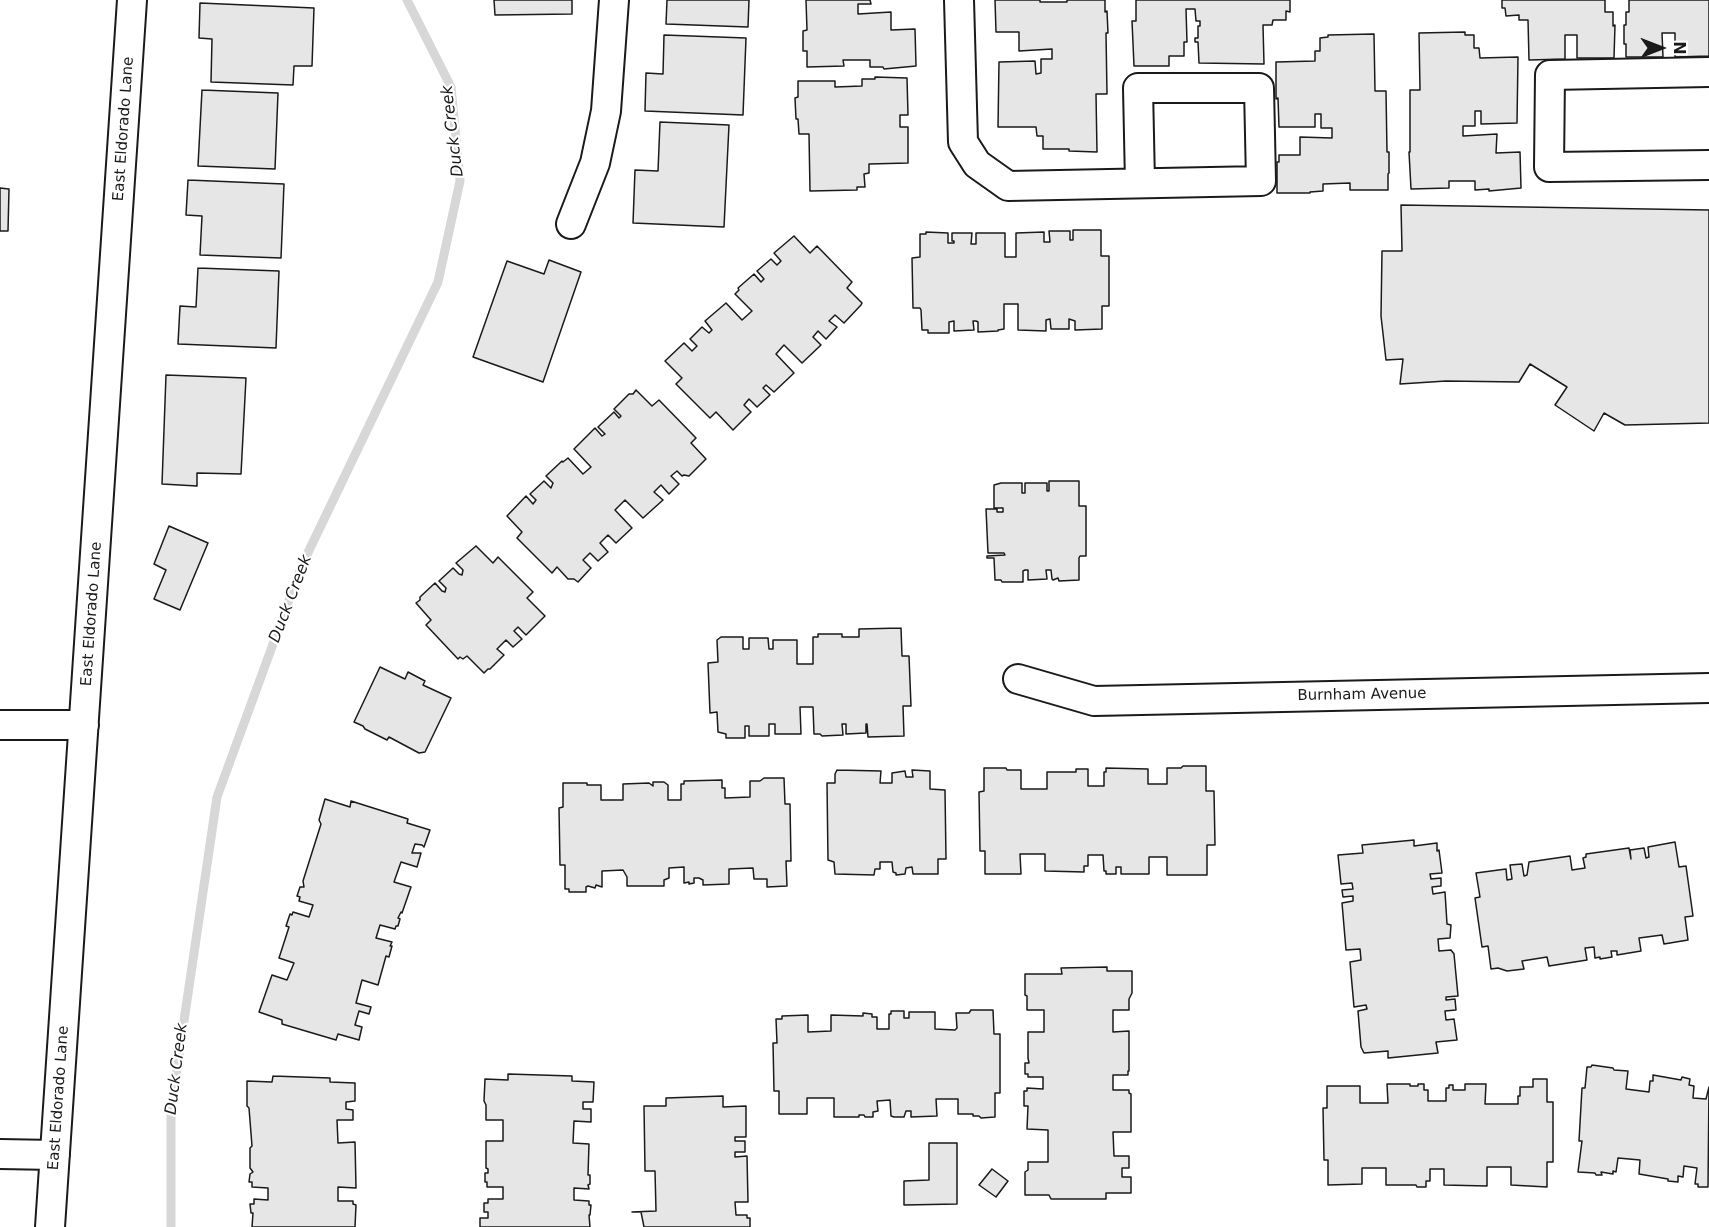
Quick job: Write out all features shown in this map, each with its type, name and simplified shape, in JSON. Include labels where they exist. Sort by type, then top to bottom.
[{"type":"street","name":"East Eldorado Lane","points":[[50,1227],[132,0]]},
{"type":"street","points":[[571,224],[595,164],[606,111],[614,0]]},
{"type":"street","points":[[960,0],[963,142],[977,164],[1008,186],[1261,181],[1259,88],[1138,88],[1140,183]]},
{"type":"street","points":[[1709,72],[1550,75],[1549,167],[1709,165]]},
{"type":"street","name":"Burnham Avenue","points":[[1018,679],[1094,701],[1709,688]]},
{"type":"street","points":[[0,725],[84,724]]},
{"type":"street","points":[[0,1154],[55,1155]]},
{"type":"building","points":[[494,0],[572,0],[572,14],[495,15]]},
{"type":"building","points":[[667,0],[749,0],[748,27],[666,24]]},
{"type":"building","points":[[806,0],[870,0],[871,4],[858,4],[858,14],[891,12],[891,30],[915,29],[916,66],[884,69],[883,67],[870,67],[870,60],[843,60],[844,66],[807,67],[807,51],[803,51],[803,31],[807,30]]},
{"type":"building","points":[[995,0],[1067,2],[1067,0],[1105,0],[1108,33],[1106,33],[1107,94],[1096,94],[1097,152],[1043,149],[1043,136],[1037,136],[1036,127],[998,127],[999,62],[1035,61],[1036,74],[1041,73],[1041,59],[1052,59],[1052,49],[1019,51],[1019,32],[996,32]]},
{"type":"building","points":[[1136,0],[1290,0],[1290,12],[1286,11],[1286,20],[1273,20],[1272,25],[1263,25],[1264,64],[1199,63],[1198,42],[1195,42],[1195,38],[1198,38],[1200,21],[1196,21],[1195,9],[1186,9],[1187,42],[1184,42],[1184,56],[1169,56],[1169,66],[1134,66],[1132,21],[1136,21]]},
{"type":"building","points":[[1502,0],[1605,0],[1605,12],[1613,12],[1614,58],[1577,58],[1577,35],[1565,35],[1565,59],[1529,60],[1528,20],[1519,20],[1519,15],[1506,16],[1505,8],[1502,8]]},
{"type":"building","points":[[1629,0],[1709,0],[1709,56],[1675,57],[1675,33],[1662,33],[1663,57],[1626,57],[1624,25],[1626,25],[1626,12],[1629,12]]},
{"type":"building","points":[[200,3],[314,8],[312,66],[294,66],[293,85],[211,82],[212,39],[199,38]]},
{"type":"building","points":[[1465,32],[1465,35],[1474,35],[1474,48],[1479,48],[1480,58],[1518,57],[1517,123],[1481,124],[1481,111],[1475,111],[1475,126],[1463,126],[1463,136],[1497,134],[1496,153],[1520,152],[1521,188],[1475,190],[1475,181],[1449,181],[1449,188],[1411,189],[1410,90],[1420,90],[1419,33]]},
{"type":"building","points":[[1374,34],[1375,91],[1386,91],[1388,190],[1350,190],[1350,183],[1323,184],[1323,191],[1310,193],[1277,193],[1279,155],[1300,155],[1300,137],[1332,138],[1332,128],[1321,128],[1321,114],[1315,114],[1315,127],[1279,127],[1276,62],[1315,61],[1315,51],[1320,51],[1320,38],[1328,37],[1328,35]]},
{"type":"building","points":[[664,35],[746,38],[743,115],[645,111],[646,73],[663,74]]},
{"type":"building","points":[[875,77],[907,78],[908,115],[900,115],[900,127],[908,127],[908,163],[869,164],[869,173],[864,174],[865,187],[857,187],[857,190],[810,191],[809,134],[799,134],[798,119],[796,119],[795,98],[798,97],[798,81],[835,81],[835,87],[862,86],[862,79],[875,79]]},
{"type":"building","points":[[202,90],[278,93],[275,169],[198,166]]},
{"type":"building","points":[[660,122],[729,125],[724,227],[633,223],[635,170],[658,171]]},
{"type":"building","points":[[188,180],[284,184],[281,258],[200,255],[202,216],[186,215]]},
{"type":"building","points":[[0,188],[9,189],[8,231],[0,231]]},
{"type":"building","points":[[1401,205],[1709,210],[1709,423],[1625,425],[1604,413],[1594,431],[1555,405],[1567,387],[1530,364],[1519,382],[1446,381],[1400,384],[1403,359],[1386,360],[1381,316],[1382,251],[1402,251]]},
{"type":"building","points":[[1073,230],[1101,230],[1101,256],[1109,256],[1109,306],[1102,306],[1102,329],[1075,330],[1075,321],[1069,319],[1069,329],[1051,329],[1050,319],[1046,320],[1046,331],[1018,330],[1018,304],[1004,304],[1004,329],[998,331],[978,332],[976,321],[973,321],[974,330],[954,331],[954,321],[949,322],[949,333],[928,333],[928,330],[922,330],[921,310],[913,308],[912,258],[920,257],[920,234],[948,233],[948,243],[954,243],[952,233],[972,233],[971,244],[976,244],[976,233],[1005,233],[1005,257],[1016,257],[1016,233],[1044,232],[1044,242],[1050,242],[1049,231],[1070,231],[1070,240],[1073,240]]},
{"type":"building","points":[[794,236],[810,253],[817,246],[852,282],[847,288],[862,303],[844,323],[835,315],[829,321],[837,327],[826,339],[818,331],[813,337],[821,345],[802,363],[784,345],[776,354],[794,373],[774,392],[766,385],[763,388],[770,395],[757,407],[749,399],[744,405],[751,412],[733,430],[716,412],[710,418],[676,384],[682,378],[665,361],[684,343],[692,351],[697,346],[690,339],[702,327],[709,333],[712,330],[705,321],[726,303],[742,320],[752,311],[735,294],[738,288],[754,274],[761,282],[764,279],[757,271],[771,259],[777,265],[781,261],[774,253]]},
{"type":"building","points":[[549,260],[581,272],[543,382],[473,357],[507,261],[544,274]]},
{"type":"building","points":[[198,268],[279,271],[276,348],[178,344],[180,306],[196,307]]},
{"type":"building","points":[[166,375],[246,378],[241,474],[197,473],[197,486],[162,484]]},
{"type":"building","points":[[636,390],[652,406],[659,400],[696,438],[691,443],[706,459],[689,476],[682,476],[677,471],[671,476],[679,484],[669,494],[661,485],[654,492],[663,500],[643,518],[625,500],[615,510],[632,528],[616,543],[608,535],[600,543],[608,552],[598,561],[590,553],[583,560],[591,568],[578,582],[568,579],[557,567],[552,573],[517,538],[522,532],[507,516],[526,496],[533,504],[536,500],[530,494],[544,481],[551,488],[553,483],[546,476],[562,461],[568,458],[583,474],[591,467],[574,449],[595,428],[602,436],[605,434],[598,427],[614,412],[619,418],[621,416],[614,409]]},
{"type":"building","points":[[1049,481],[1079,481],[1079,506],[1086,506],[1086,556],[1079,558],[1079,580],[1059,581],[1058,578],[1053,580],[1051,570],[1046,570],[1047,579],[1028,580],[1028,570],[1025,570],[1023,571],[1023,582],[995,580],[994,558],[987,558],[987,556],[1005,555],[1004,553],[988,553],[986,509],[997,509],[997,512],[1003,512],[1003,508],[994,508],[994,485],[1022,483],[1022,493],[1025,493],[1025,483],[1047,483],[1047,491],[1049,491]]},
{"type":"building","points":[[169,526],[208,543],[180,610],[154,599],[166,570],[154,564]]},
{"type":"building","points":[[476,546],[493,563],[498,557],[533,592],[527,598],[545,616],[526,635],[518,627],[514,631],[522,639],[513,647],[506,640],[497,649],[504,655],[484,673],[467,656],[458,659],[426,625],[431,620],[416,603],[435,583],[445,592],[446,588],[439,581],[453,568],[462,575],[463,570],[456,563]]},
{"type":"building","points":[[901,628],[902,656],[909,656],[911,706],[903,706],[904,736],[868,737],[867,724],[866,733],[846,734],[846,724],[842,724],[843,735],[814,734],[813,707],[800,707],[801,734],[775,734],[775,724],[769,724],[769,736],[749,736],[749,726],[745,726],[745,738],[726,738],[726,734],[718,732],[717,712],[710,713],[708,663],[718,662],[717,640],[721,637],[743,637],[743,649],[749,649],[749,638],[768,638],[769,649],[773,649],[773,640],[797,640],[797,664],[813,664],[813,637],[818,637],[818,634],[859,637],[859,629]]},
{"type":"building","points":[[380,667],[405,679],[408,672],[425,681],[423,685],[451,698],[425,752],[419,753],[389,737],[387,740],[354,722]]},
{"type":"building","points":[[1206,766],[1206,791],[1214,791],[1215,845],[1207,845],[1207,875],[1167,875],[1167,857],[1149,857],[1149,874],[1121,874],[1121,867],[1116,867],[1116,874],[1106,874],[1103,855],[1088,855],[1088,866],[1084,866],[1084,872],[1045,871],[1045,854],[1020,854],[1021,874],[985,874],[985,851],[980,851],[979,792],[984,791],[984,768],[1021,770],[1021,789],[1047,789],[1047,772],[1076,772],[1076,769],[1088,769],[1088,786],[1104,786],[1106,768],[1148,769],[1148,784],[1167,784],[1167,768]]},
{"type":"building","points":[[837,770],[881,771],[880,783],[892,783],[892,773],[905,771],[906,777],[913,777],[912,770],[930,771],[930,789],[945,790],[946,859],[938,859],[938,874],[913,874],[912,867],[906,868],[905,874],[896,875],[893,872],[892,862],[880,862],[880,869],[875,869],[874,875],[835,874],[834,862],[828,860],[827,783],[835,783]]},
{"type":"building","points":[[764,778],[784,778],[785,804],[790,804],[791,861],[786,861],[787,886],[767,887],[767,879],[754,879],[753,868],[729,869],[729,884],[703,885],[703,880],[694,878],[694,883],[689,884],[689,882],[684,883],[684,867],[669,868],[669,878],[664,880],[664,886],[627,886],[627,877],[623,870],[602,871],[602,887],[588,886],[586,892],[569,892],[569,889],[565,889],[565,865],[560,865],[559,808],[563,807],[563,783],[601,785],[601,800],[623,800],[623,784],[649,783],[653,786],[653,782],[664,782],[668,785],[668,800],[681,800],[681,784],[684,784],[684,781],[722,780],[725,798],[750,797],[750,781],[760,781]]},
{"type":"building","points":[[325,799],[350,807],[351,801],[408,819],[407,823],[430,830],[424,847],[415,844],[412,853],[421,853],[417,867],[401,862],[394,882],[411,887],[398,918],[400,919],[398,926],[395,929],[380,925],[376,938],[392,942],[390,946],[392,946],[389,957],[386,956],[378,985],[362,980],[356,1003],[371,1007],[369,1014],[359,1011],[355,1025],[362,1027],[359,1040],[338,1034],[336,1040],[282,1024],[282,1020],[259,1012],[272,975],[287,980],[294,963],[279,958],[289,927],[286,926],[290,914],[292,915],[293,912],[309,917],[313,905],[299,901],[300,897],[297,896],[300,887],[304,887],[303,881],[321,824],[319,820]]},
{"type":"building","points":[[1414,840],[1414,846],[1437,843],[1437,851],[1439,850],[1442,873],[1430,874],[1431,879],[1441,878],[1441,886],[1432,887],[1433,894],[1445,892],[1447,924],[1451,925],[1450,938],[1438,939],[1439,951],[1451,950],[1454,954],[1458,996],[1446,997],[1446,1000],[1455,999],[1456,1010],[1445,1011],[1446,1020],[1454,1019],[1457,1040],[1436,1042],[1438,1053],[1388,1058],[1388,1051],[1364,1053],[1361,1047],[1358,1011],[1367,1009],[1366,1005],[1354,1007],[1350,962],[1361,960],[1360,949],[1346,950],[1342,903],[1353,901],[1353,896],[1343,897],[1342,890],[1353,889],[1352,883],[1341,884],[1338,855],[1363,853],[1362,845]]},
{"type":"building","points":[[1675,842],[1679,867],[1686,866],[1693,916],[1685,917],[1688,940],[1664,944],[1662,935],[1639,938],[1641,951],[1617,955],[1617,951],[1611,951],[1612,957],[1600,959],[1600,957],[1595,958],[1594,947],[1585,948],[1587,960],[1549,966],[1547,957],[1522,961],[1524,969],[1507,971],[1498,968],[1491,969],[1488,946],[1482,947],[1475,898],[1480,897],[1476,873],[1506,869],[1507,880],[1512,879],[1510,865],[1522,864],[1524,876],[1527,875],[1529,862],[1570,856],[1572,870],[1585,868],[1583,858],[1586,854],[1629,848],[1631,859],[1630,850],[1644,848],[1646,858],[1649,857],[1648,847]]},
{"type":"building","points":[[1107,967],[1107,971],[1132,971],[1129,1010],[1113,1010],[1113,1032],[1129,1031],[1128,1075],[1113,1075],[1113,1090],[1129,1090],[1131,1094],[1131,1132],[1113,1132],[1114,1156],[1129,1156],[1129,1168],[1122,1168],[1122,1177],[1131,1177],[1131,1193],[1106,1193],[1106,1199],[1051,1199],[1049,1195],[1025,1195],[1025,1172],[1028,1170],[1028,1162],[1048,1162],[1048,1130],[1027,1129],[1028,1106],[1024,1106],[1024,1091],[1027,1091],[1027,1088],[1043,1089],[1043,1077],[1028,1077],[1028,1074],[1025,1074],[1025,1063],[1029,1063],[1028,1032],[1044,1032],[1044,1010],[1027,1010],[1025,974],[1062,974],[1061,968]]},
{"type":"building","points":[[971,1010],[993,1010],[994,1034],[1000,1034],[1000,1093],[995,1093],[995,1117],[981,1118],[973,1114],[958,1114],[958,1099],[936,1099],[937,1116],[911,1117],[911,1111],[906,1111],[904,1117],[891,1116],[890,1100],[877,1101],[878,1111],[873,1112],[873,1117],[859,1115],[859,1117],[834,1117],[834,1098],[807,1098],[807,1114],[779,1114],[779,1091],[774,1091],[773,1043],[777,1043],[776,1019],[782,1019],[782,1016],[808,1015],[808,1032],[831,1031],[831,1015],[863,1016],[863,1013],[877,1017],[877,1029],[889,1029],[891,1011],[904,1011],[904,1018],[909,1018],[909,1012],[935,1012],[935,1029],[955,1030],[957,1028],[956,1013],[969,1013]]},
{"type":"building","points":[[1592,1065],[1628,1071],[1626,1089],[1649,1092],[1653,1075],[1681,1080],[1682,1077],[1690,1079],[1689,1085],[1694,1086],[1693,1098],[1706,1099],[1709,1087],[1708,1187],[1698,1187],[1698,1184],[1695,1184],[1697,1168],[1684,1166],[1683,1177],[1678,1176],[1678,1182],[1668,1181],[1668,1179],[1639,1174],[1640,1160],[1618,1158],[1616,1172],[1613,1171],[1613,1174],[1601,1172],[1602,1175],[1596,1175],[1595,1173],[1578,1172],[1582,1141],[1579,1141],[1582,1088],[1585,1088],[1587,1067]]},
{"type":"building","points":[[508,1074],[572,1076],[572,1081],[594,1082],[593,1102],[583,1102],[583,1109],[591,1109],[591,1122],[574,1121],[573,1143],[589,1144],[589,1189],[574,1188],[574,1200],[589,1201],[591,1205],[590,1227],[480,1227],[480,1218],[488,1218],[488,1212],[484,1212],[484,1203],[488,1203],[488,1199],[503,1199],[503,1187],[487,1187],[487,1182],[485,1182],[485,1173],[488,1173],[486,1141],[503,1141],[503,1120],[486,1120],[485,1079],[508,1080]]},
{"type":"building","points":[[273,1076],[330,1078],[330,1082],[355,1083],[355,1101],[346,1102],[346,1109],[353,1110],[353,1120],[337,1120],[338,1143],[355,1142],[356,1188],[338,1187],[338,1201],[353,1201],[356,1205],[355,1227],[252,1227],[253,1213],[251,1213],[250,1204],[254,1204],[254,1199],[268,1200],[268,1188],[252,1187],[252,1182],[249,1182],[250,1174],[253,1172],[250,1168],[250,1148],[252,1146],[247,1106],[247,1081],[272,1082]]},
{"type":"building","points":[[1533,1079],[1547,1079],[1547,1102],[1553,1102],[1553,1162],[1547,1162],[1547,1187],[1511,1185],[1511,1167],[1487,1167],[1487,1186],[1444,1185],[1444,1169],[1430,1169],[1430,1181],[1426,1181],[1426,1187],[1386,1185],[1386,1168],[1362,1168],[1362,1184],[1328,1185],[1328,1160],[1324,1160],[1323,1108],[1327,1108],[1327,1086],[1360,1086],[1360,1103],[1388,1103],[1387,1084],[1418,1086],[1418,1084],[1424,1084],[1424,1090],[1428,1090],[1428,1101],[1446,1101],[1446,1088],[1449,1088],[1449,1085],[1453,1085],[1453,1090],[1465,1090],[1465,1084],[1486,1084],[1485,1104],[1518,1104],[1520,1087],[1533,1087]]},
{"type":"building","points":[[723,1096],[723,1107],[746,1106],[746,1137],[735,1137],[735,1141],[745,1141],[745,1152],[735,1152],[735,1157],[747,1156],[748,1202],[735,1202],[736,1215],[747,1215],[747,1218],[750,1218],[750,1227],[644,1227],[641,1212],[632,1212],[656,1211],[655,1171],[645,1171],[644,1106],[666,1106],[666,1098]]},
{"type":"building","points":[[929,1143],[957,1143],[957,1204],[904,1205],[904,1181],[929,1180]]},
{"type":"building","points":[[992,1169],[1008,1181],[996,1197],[979,1185]]},
{"type":"waterway","name":"Duck Creek","points":[[171,1227],[171,1109],[217,797],[302,565],[438,282],[460,181],[451,87],[407,0]]}]
